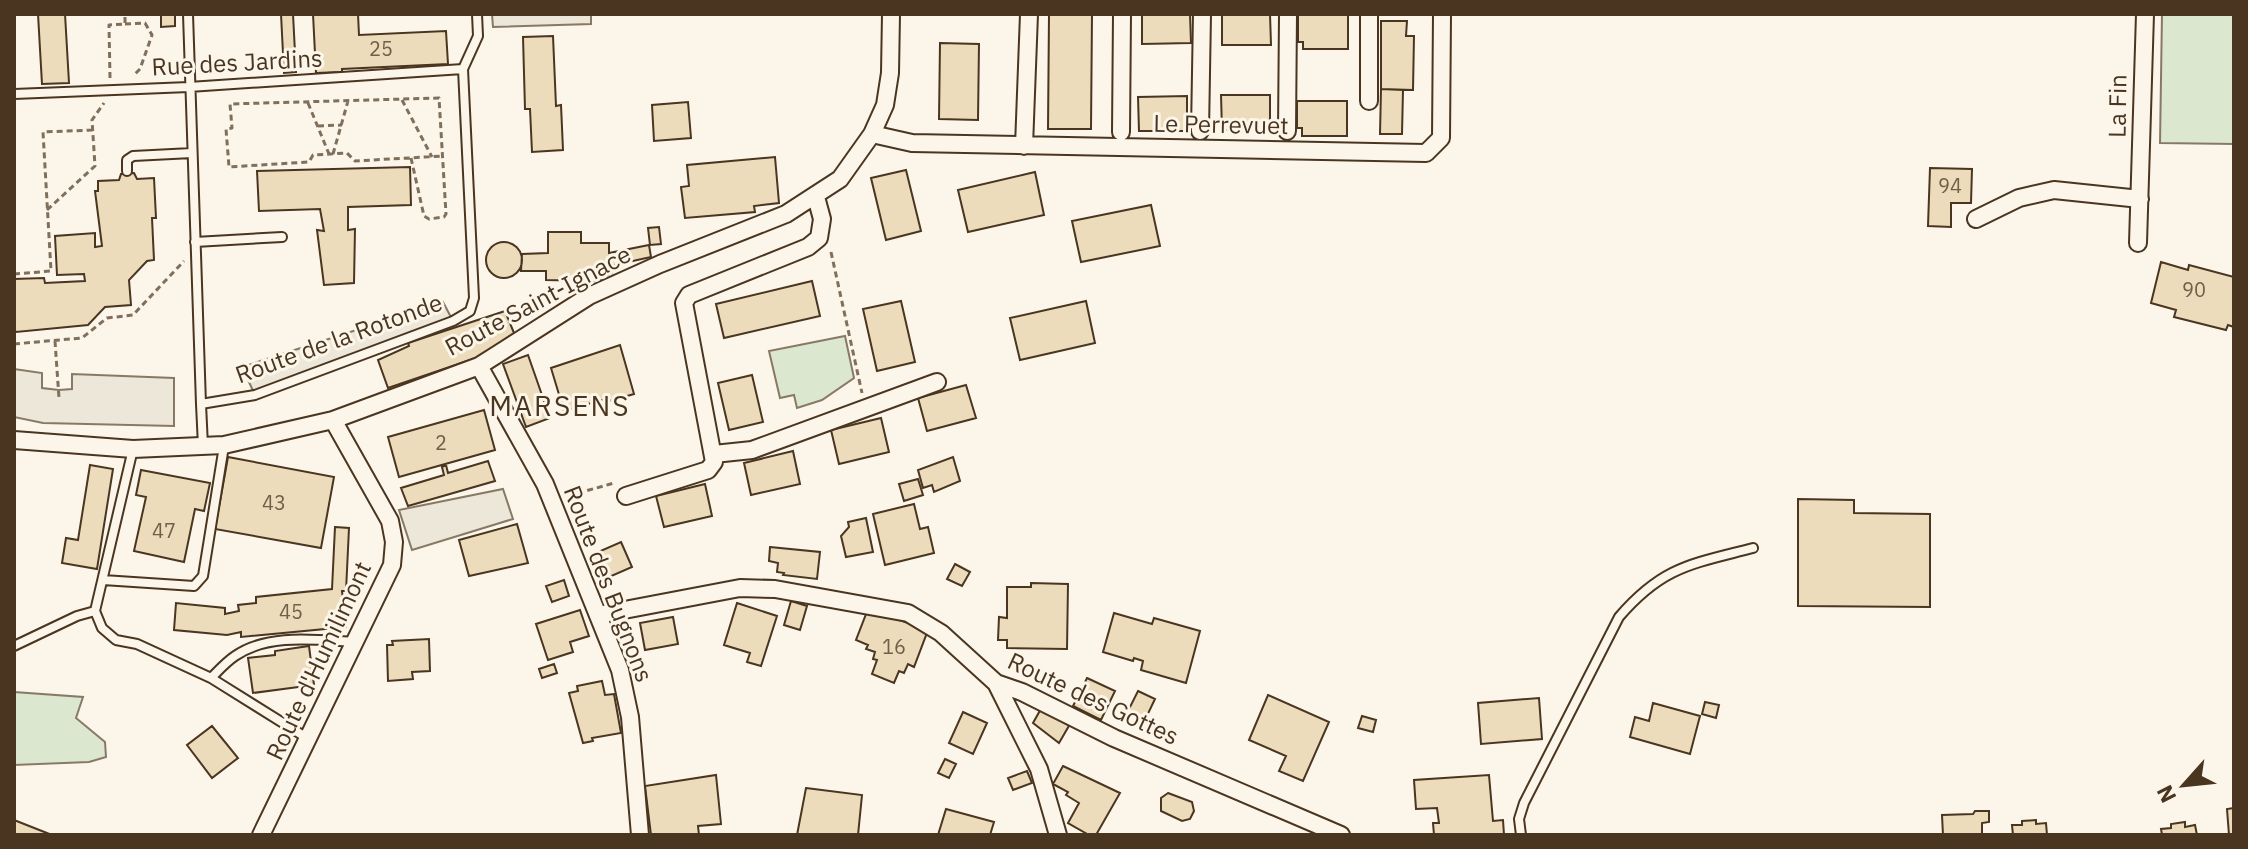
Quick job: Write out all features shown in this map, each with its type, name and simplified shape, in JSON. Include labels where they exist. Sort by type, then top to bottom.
[{"type":"street","name":"Route Saint-Ignace","points":[[14,440],[133,449],[224,445],[333,420],[479,366],[589,296],[786,214],[840,179],[872,134],[885,105],[891,14]]},
{"type":"street","points":[[1024,146],[1029,14]]},
{"type":"street","points":[[1121,132],[1122,14]]},
{"type":"street","points":[[1200,131],[1202,14]]},
{"type":"street","points":[[1287,131],[1288,14]]},
{"type":"street","points":[[1369,14],[1369,101]]},
{"type":"street","name":"Le Perrevuet","points":[[872,134],[912,143],[1426,153],[1441,138],[1442,14]]},
{"type":"street","name":"La Fin","points":[[2138,243],[2145,14]]},
{"type":"street","points":[[1976,219],[2019,198],[2054,190],[2140,199]]},
{"type":"street","points":[[626,496],[708,470],[714,462],[684,303],[689,295],[808,247],[819,238],[822,219],[816,197]]},
{"type":"street","name":"Route des Bugnons","points":[[479,366],[545,484],[620,670],[630,717],[640,835]]},
{"type":"street","points":[[714,454],[752,450],[937,382]]},
{"type":"street","name":"Route d'Humilimont","points":[[261,835],[392,565],[394,542],[390,521],[333,420]]},
{"type":"street","name":"Route des Gottes","points":[[598,615],[740,588],[775,589],[908,613],[941,633],[996,683],[1022,692],[1114,738],[1341,835]]},
{"type":"street","points":[[996,683],[1039,769],[1058,835]]},
{"type":"lane","points":[[188,14],[203,447]]},
{"type":"lane","name":"Route de la Rotonde","points":[[201,404],[255,395],[453,321],[470,311],[474,298],[463,69],[478,36],[477,14]]},
{"type":"lane","name":"Rue des Jardins","points":[[14,94],[189,87],[463,69]]},
{"type":"lane","points":[[127,171],[127,160],[133,156],[192,153]]},
{"type":"lane","points":[[195,246],[282,237]]},
{"type":"lane","points":[[103,580],[194,586],[199,583],[203,576],[224,445]]},
{"type":"lane","points":[[133,449],[95,611],[102,628],[116,640],[137,644],[211,678],[309,739]]},
{"type":"lane","points":[[1521,835],[1519,819],[1524,803],[1619,617],[1638,595],[1663,575],[1753,548]]},
{"type":"lane","points":[[14,646],[77,616],[95,611]]},
{"type":"lane","points":[[211,678],[235,656],[254,646],[296,639],[355,642]]},
{"type":"path","points":[[125,14],[125,24]]},
{"type":"path","points":[[47,210],[95,166],[93,117],[113,90],[109,25],[145,23],[152,35],[140,69],[130,77]]},
{"type":"path","points":[[411,158],[424,216],[436,219],[446,214],[443,156],[439,98],[230,104],[232,128],[226,129],[229,167],[309,162],[313,155],[347,153],[355,161],[443,156]]},
{"type":"path","points":[[402,99],[432,157]]},
{"type":"path","points":[[331,154],[348,101]]},
{"type":"path","points":[[308,103],[331,154]]},
{"type":"path","points":[[318,126],[342,125]]},
{"type":"path","points":[[14,274],[51,271],[43,132],[93,130]]},
{"type":"path","points":[[820,229],[827,237],[866,408]]},
{"type":"path","points":[[14,344],[82,338],[107,318],[133,315],[195,246]]},
{"type":"path","points":[[55,341],[59,398]]},
{"type":"path","points":[[560,498],[619,482],[626,496]]},
{"type":"green space","points":[[2162,14],[2234,14],[2234,144],[2160,143]]},
{"type":"green space","points":[[845,336],[854,378],[822,400],[797,408],[794,395],[780,398],[769,351]]},
{"type":"green space","points":[[14,692],[83,697],[76,718],[105,742],[106,757],[89,762],[14,765]]},
{"type":"shaded area","points":[[492,14],[591,14],[591,24],[493,27]]},
{"type":"shaded area","points":[[443,302],[453,321],[255,395],[242,367]]},
{"type":"shaded area","points":[[14,369],[42,373],[42,388],[59,390],[72,389],[72,374],[174,378],[174,426],[43,423],[14,417]]},
{"type":"shaded area","points":[[503,489],[513,519],[412,550],[399,510]]},
{"type":"building","points":[[38,14],[65,14],[69,83],[42,84]]},
{"type":"building","points":[[161,14],[175,14],[175,26],[161,27]]},
{"type":"building","points":[[281,14],[293,14],[296,72],[284,73]]},
{"type":"building","points":[[313,14],[358,14],[359,35],[446,31],[448,64],[316,73]]},
{"type":"building","points":[[1049,14],[1092,14],[1091,129],[1048,129]]},
{"type":"building","points":[[1142,14],[1190,14],[1191,43],[1142,44]]},
{"type":"building","points":[[1222,14],[1270,14],[1271,45],[1222,45]]},
{"type":"building","points":[[1298,14],[1348,14],[1348,49],[1303,49],[1303,42],[1298,42]]},
{"type":"building","points":[[1381,21],[1407,21],[1406,36],[1414,36],[1413,90],[1381,89]]},
{"type":"building","points":[[553,36],[556,106],[561,105],[563,150],[532,152],[530,109],[525,109],[523,37]]},
{"type":"building","points":[[940,43],[979,44],[978,120],[939,119]]},
{"type":"building","points":[[1381,89],[1403,90],[1402,134],[1380,134]]},
{"type":"building","points":[[1221,95],[1270,95],[1270,129],[1222,130]]},
{"type":"building","points":[[1187,96],[1187,131],[1139,131],[1138,97]]},
{"type":"building","points":[[1297,101],[1347,101],[1347,136],[1302,136],[1302,128],[1297,128]]},
{"type":"building","points":[[688,102],[691,138],[654,141],[652,105]]},
{"type":"building","points":[[775,157],[779,203],[754,206],[755,212],[685,218],[681,187],[689,186],[687,165]]},
{"type":"building","points":[[410,167],[411,205],[348,207],[348,230],[355,229],[354,283],[324,285],[317,230],[324,231],[320,209],[259,211],[257,171]]},
{"type":"building","points":[[1930,168],[1972,169],[1971,203],[1951,203],[1951,227],[1928,226]]},
{"type":"building","points":[[906,170],[921,231],[886,240],[871,178]]},
{"type":"building","points":[[1035,172],[1044,215],[968,232],[958,190]]},
{"type":"building","points":[[134,173],[137,179],[154,178],[156,218],[152,218],[154,260],[147,261],[129,280],[131,305],[105,307],[88,325],[16,332],[14,279],[44,278],[45,283],[85,281],[84,274],[57,275],[55,236],[95,233],[95,247],[102,246],[95,191],[98,191],[98,181],[119,180],[121,174]]},
{"type":"building","points":[[1151,205],[1160,246],[1081,262],[1072,221]]},
{"type":"building","points":[[659,227],[661,244],[650,245],[648,228]]},
{"type":"building","points":[[548,232],[581,232],[581,243],[609,243],[609,253],[649,245],[651,257],[610,266],[612,273],[596,281],[546,280],[546,271],[521,271],[522,254],[548,253]]},
{"type":"building","points":[[504,242],[517,247],[522,260],[517,273],[504,278],[491,273],[486,260],[491,247]]},
{"type":"building","points":[[2161,262],[2188,270],[2189,265],[2234,277],[2234,327],[2228,325],[2226,330],[2174,317],[2176,310],[2151,303]]},
{"type":"building","points":[[812,281],[820,316],[724,338],[716,304]]},
{"type":"building","points":[[901,301],[915,362],[877,371],[863,309]]},
{"type":"building","points":[[1086,301],[1095,343],[1020,360],[1010,318]]},
{"type":"building","points":[[505,311],[514,333],[479,357],[388,388],[378,360],[409,346],[408,343]]},
{"type":"building","points":[[620,345],[634,394],[564,411],[551,368]]},
{"type":"building","points":[[528,355],[550,418],[526,427],[503,364]]},
{"type":"building","points":[[752,375],[763,422],[729,430],[718,383]]},
{"type":"building","points":[[966,385],[976,418],[927,431],[918,398]]},
{"type":"building","points":[[484,410],[495,450],[399,477],[388,437]]},
{"type":"building","points":[[881,418],[889,452],[839,464],[831,430]]},
{"type":"building","points":[[793,451],[800,484],[751,495],[744,463]]},
{"type":"building","points":[[228,457],[334,477],[321,548],[215,529]]},
{"type":"building","points":[[953,457],[960,481],[934,492],[932,485],[923,488],[918,470]]},
{"type":"building","points":[[488,461],[495,481],[408,506],[401,488],[444,475],[442,467],[446,465],[448,473]]},
{"type":"building","points":[[90,465],[113,469],[97,569],[62,563],[66,538],[78,540]]},
{"type":"building","points":[[141,470],[210,483],[204,511],[195,509],[184,562],[134,551],[146,497],[136,495]]},
{"type":"building","points":[[918,479],[923,495],[904,501],[899,484]]},
{"type":"building","points":[[705,484],[712,516],[664,527],[656,496]]},
{"type":"building","points":[[1798,499],[1854,500],[1854,513],[1930,514],[1930,607],[1798,606]]},
{"type":"building","points":[[914,504],[920,529],[928,527],[934,553],[885,565],[873,514]]},
{"type":"building","points":[[866,518],[873,552],[846,557],[841,536],[849,527],[848,522]]},
{"type":"building","points":[[517,524],[528,563],[469,576],[459,540]]},
{"type":"building","points":[[335,527],[349,528],[346,591],[342,591],[346,627],[241,637],[241,632],[227,635],[174,630],[176,603],[225,608],[225,614],[239,611],[238,605],[256,603],[256,597],[332,589]]},
{"type":"building","points":[[621,542],[632,567],[600,581],[589,556]]},
{"type":"building","points":[[770,547],[820,552],[817,579],[777,572],[778,563],[769,561]]},
{"type":"building","points":[[955,564],[970,572],[962,586],[947,579]]},
{"type":"building","points":[[564,580],[569,596],[552,602],[546,586]]},
{"type":"building","points":[[1031,583],[1068,584],[1067,649],[1007,648],[1007,640],[998,640],[999,617],[1007,618],[1007,587],[1031,587]]},
{"type":"building","points":[[791,601],[807,606],[800,630],[784,625]]},
{"type":"building","points":[[737,603],[777,616],[761,666],[747,662],[750,653],[724,645]]},
{"type":"building","points":[[868,609],[928,630],[914,667],[908,664],[904,673],[899,671],[894,683],[872,674],[877,660],[873,659],[875,652],[856,640]]},
{"type":"building","points":[[580,610],[589,636],[570,642],[573,652],[548,660],[536,624]]},
{"type":"building","points":[[1114,613],[1152,624],[1154,618],[1200,631],[1186,683],[1141,670],[1143,661],[1103,652]]},
{"type":"building","points":[[673,617],[678,644],[645,650],[640,623]]},
{"type":"building","points":[[429,639],[430,671],[412,672],[413,679],[388,681],[387,645],[393,645],[392,641]]},
{"type":"building","points":[[309,646],[314,685],[253,693],[248,658]]},
{"type":"building","points":[[554,664],[557,673],[542,678],[539,669]]},
{"type":"building","points":[[1087,678],[1115,691],[1101,720],[1073,706]]},
{"type":"building","points":[[602,681],[605,695],[614,694],[621,733],[592,738],[593,741],[583,743],[569,693],[578,691],[577,686]]},
{"type":"building","points":[[1138,691],[1155,699],[1145,720],[1128,711]]},
{"type":"building","points":[[1268,695],[1329,722],[1303,781],[1279,771],[1286,756],[1249,740]]},
{"type":"building","points":[[1539,698],[1542,739],[1481,744],[1478,703]]},
{"type":"building","points":[[1705,702],[1719,705],[1716,718],[1702,714]]},
{"type":"building","points":[[1653,703],[1700,716],[1690,754],[1630,737],[1635,717],[1649,721]]},
{"type":"building","points":[[1042,707],[1070,724],[1059,743],[1033,723]]},
{"type":"building","points":[[963,712],[987,723],[973,754],[949,743]]},
{"type":"building","points":[[1362,716],[1376,720],[1373,732],[1358,728]]},
{"type":"building","points":[[212,726],[238,758],[212,778],[187,745]]},
{"type":"building","points":[[945,759],[956,764],[949,778],[938,773]]},
{"type":"building","points":[[1063,766],[1120,793],[1096,835],[1089,835],[1068,823],[1079,803],[1053,784]]},
{"type":"building","points":[[1027,771],[1032,783],[1013,790],[1008,778]]},
{"type":"building","points":[[716,775],[721,824],[698,826],[699,835],[651,835],[645,786]]},
{"type":"building","points":[[1489,775],[1493,821],[1503,820],[1504,835],[1434,835],[1433,823],[1439,823],[1437,808],[1416,809],[1414,780]]},
{"type":"building","points":[[806,788],[862,795],[858,835],[797,835]]},
{"type":"building","points":[[1168,793],[1192,802],[1194,811],[1190,819],[1182,821],[1161,811],[1161,798]]},
{"type":"building","points":[[2234,808],[2234,835],[2229,835],[2227,809]]},
{"type":"building","points":[[946,809],[994,822],[990,835],[938,835]]},
{"type":"building","points":[[1975,811],[1989,811],[1989,822],[1982,823],[1982,835],[1943,835],[1942,815],[1973,814]]},
{"type":"building","points":[[14,820],[52,835],[14,835]]},
{"type":"building","points":[[2036,820],[2036,824],[2046,823],[2047,835],[2013,835],[2012,825]]},
{"type":"building","points":[[2185,822],[2185,827],[2195,825],[2197,835],[2162,835],[2161,829]]},
{"type":"district","name":"MARSENS","points":[[560,406]]}]
